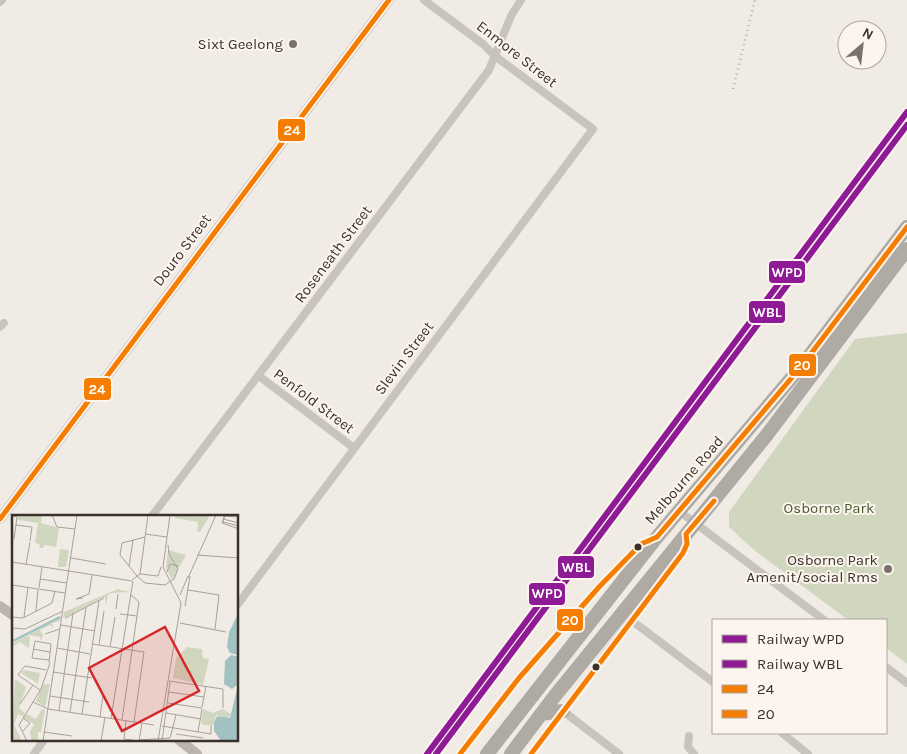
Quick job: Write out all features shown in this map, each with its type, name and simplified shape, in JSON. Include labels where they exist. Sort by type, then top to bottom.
[{"type":"highway","name":"Melbourne Road","points":[[488,752],[678,511],[800,368],[907,227]]},
{"type":"highway","points":[[511,754],[554,697],[800,392],[907,249]]},
{"type":"highway","points":[[488,752],[511,735],[543,695],[548,693],[554,697]]},
{"type":"highway","points":[[541,714],[563,711]]},
{"type":"highway","points":[[515,754],[531,727]]},
{"type":"street","name":"Douro Street","points":[[0,519],[389,0]]},
{"type":"street","name":"Enmore Street","points":[[424,0],[593,129]]},
{"type":"street","name":"Roseneath Street","points":[[153,515],[489,70],[511,16],[521,0]]},
{"type":"street","name":"Slevin Street","points":[[239,603],[593,129]]},
{"type":"street","name":"Penfold Street","points":[[259,376],[354,448]]},
{"type":"street","points":[[678,511],[691,529],[823,619]]},
{"type":"street","points":[[531,754],[683,553],[691,529]]},
{"type":"street","points":[[0,606],[12,615]]},
{"type":"street","points":[[631,620],[712,681]]},
{"type":"street","points":[[887,668],[907,683]]},
{"type":"street","points":[[563,711],[619,754]]},
{"type":"street","points":[[783,734],[808,754]]},
{"type":"street","points":[[689,736],[688,747],[694,754]]},
{"type":"street","points":[[34,754],[43,742]]},
{"type":"street","points":[[182,742],[197,754]]},
{"type":"green space","name":"Osborne Park","points":[[907,333],[907,664],[887,649],[887,619],[847,619],[754,550],[729,527],[729,512],[855,339]]},
{"type":"railway","points":[[733,89],[755,0]]},
{"type":"rail line","name":"WPD","points":[[427,754],[907,112]]},
{"type":"rail line","name":"WBL","points":[[436,754],[907,125]]},
{"type":"transit line","name":"24","points":[[0,519],[389,0]]},
{"type":"transit line","name":"20","points":[[460,754],[519,678],[599,587],[641,544],[657,537],[800,368],[907,227]]},
{"type":"transit line","name":"20","points":[[531,754],[683,553],[687,544],[686,534],[714,501]]},
{"type":"place","name":"Sixt Geelong","points":[[293,44]]},
{"type":"place","name":"Osborne Park Amenit/social Rms","points":[[888,569]]}]
